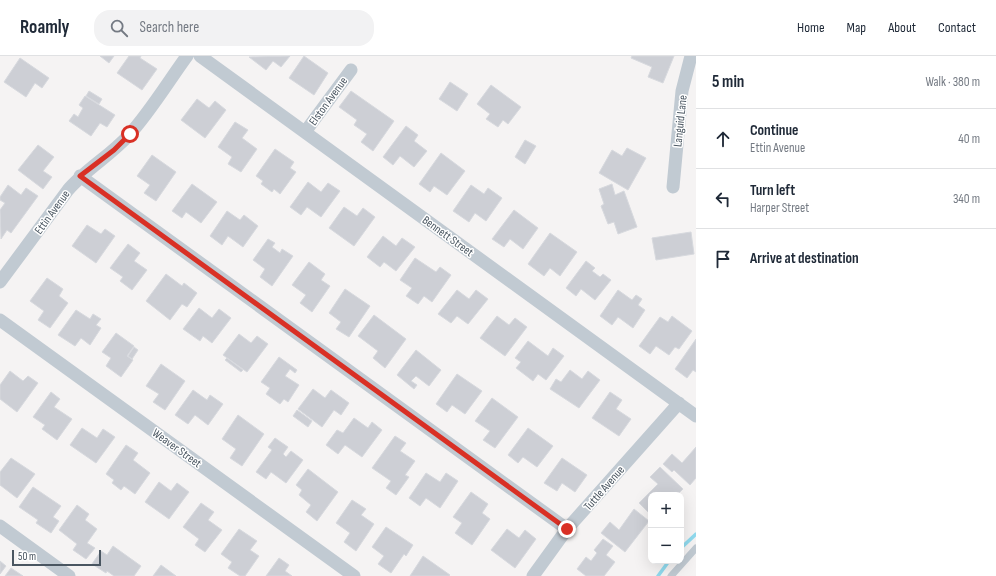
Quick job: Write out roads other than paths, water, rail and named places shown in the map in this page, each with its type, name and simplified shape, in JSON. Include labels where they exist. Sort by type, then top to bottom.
[{"type":"street","name":"Ettin Avenue","points":[[0,282],[68,190],[80,176],[114,150],[130,134],[187,56]]},
{"type":"street","name":"Bennett Street","points":[[200,56],[696,416]]},
{"type":"street","name":"Languid Lane","points":[[673,187],[682,91],[691,56]]},
{"type":"street","name":"Elston Avenue","points":[[305,132],[351,70]]},
{"type":"street","points":[[80,176],[567,529]]},
{"type":"street","name":"Weaver Street","points":[[0,320],[354,576]]},
{"type":"street","name":"Tuttle Avenue","points":[[533,576],[567,529],[679,403]]},
{"type":"street","points":[[0,526],[69,576]]},
{"type":"lane","points":[[671,576],[696,548]]},
{"type":"waterway","points":[[684,545],[696,534]]},
{"type":"waterway","points":[[658,576],[667,564]]}]
